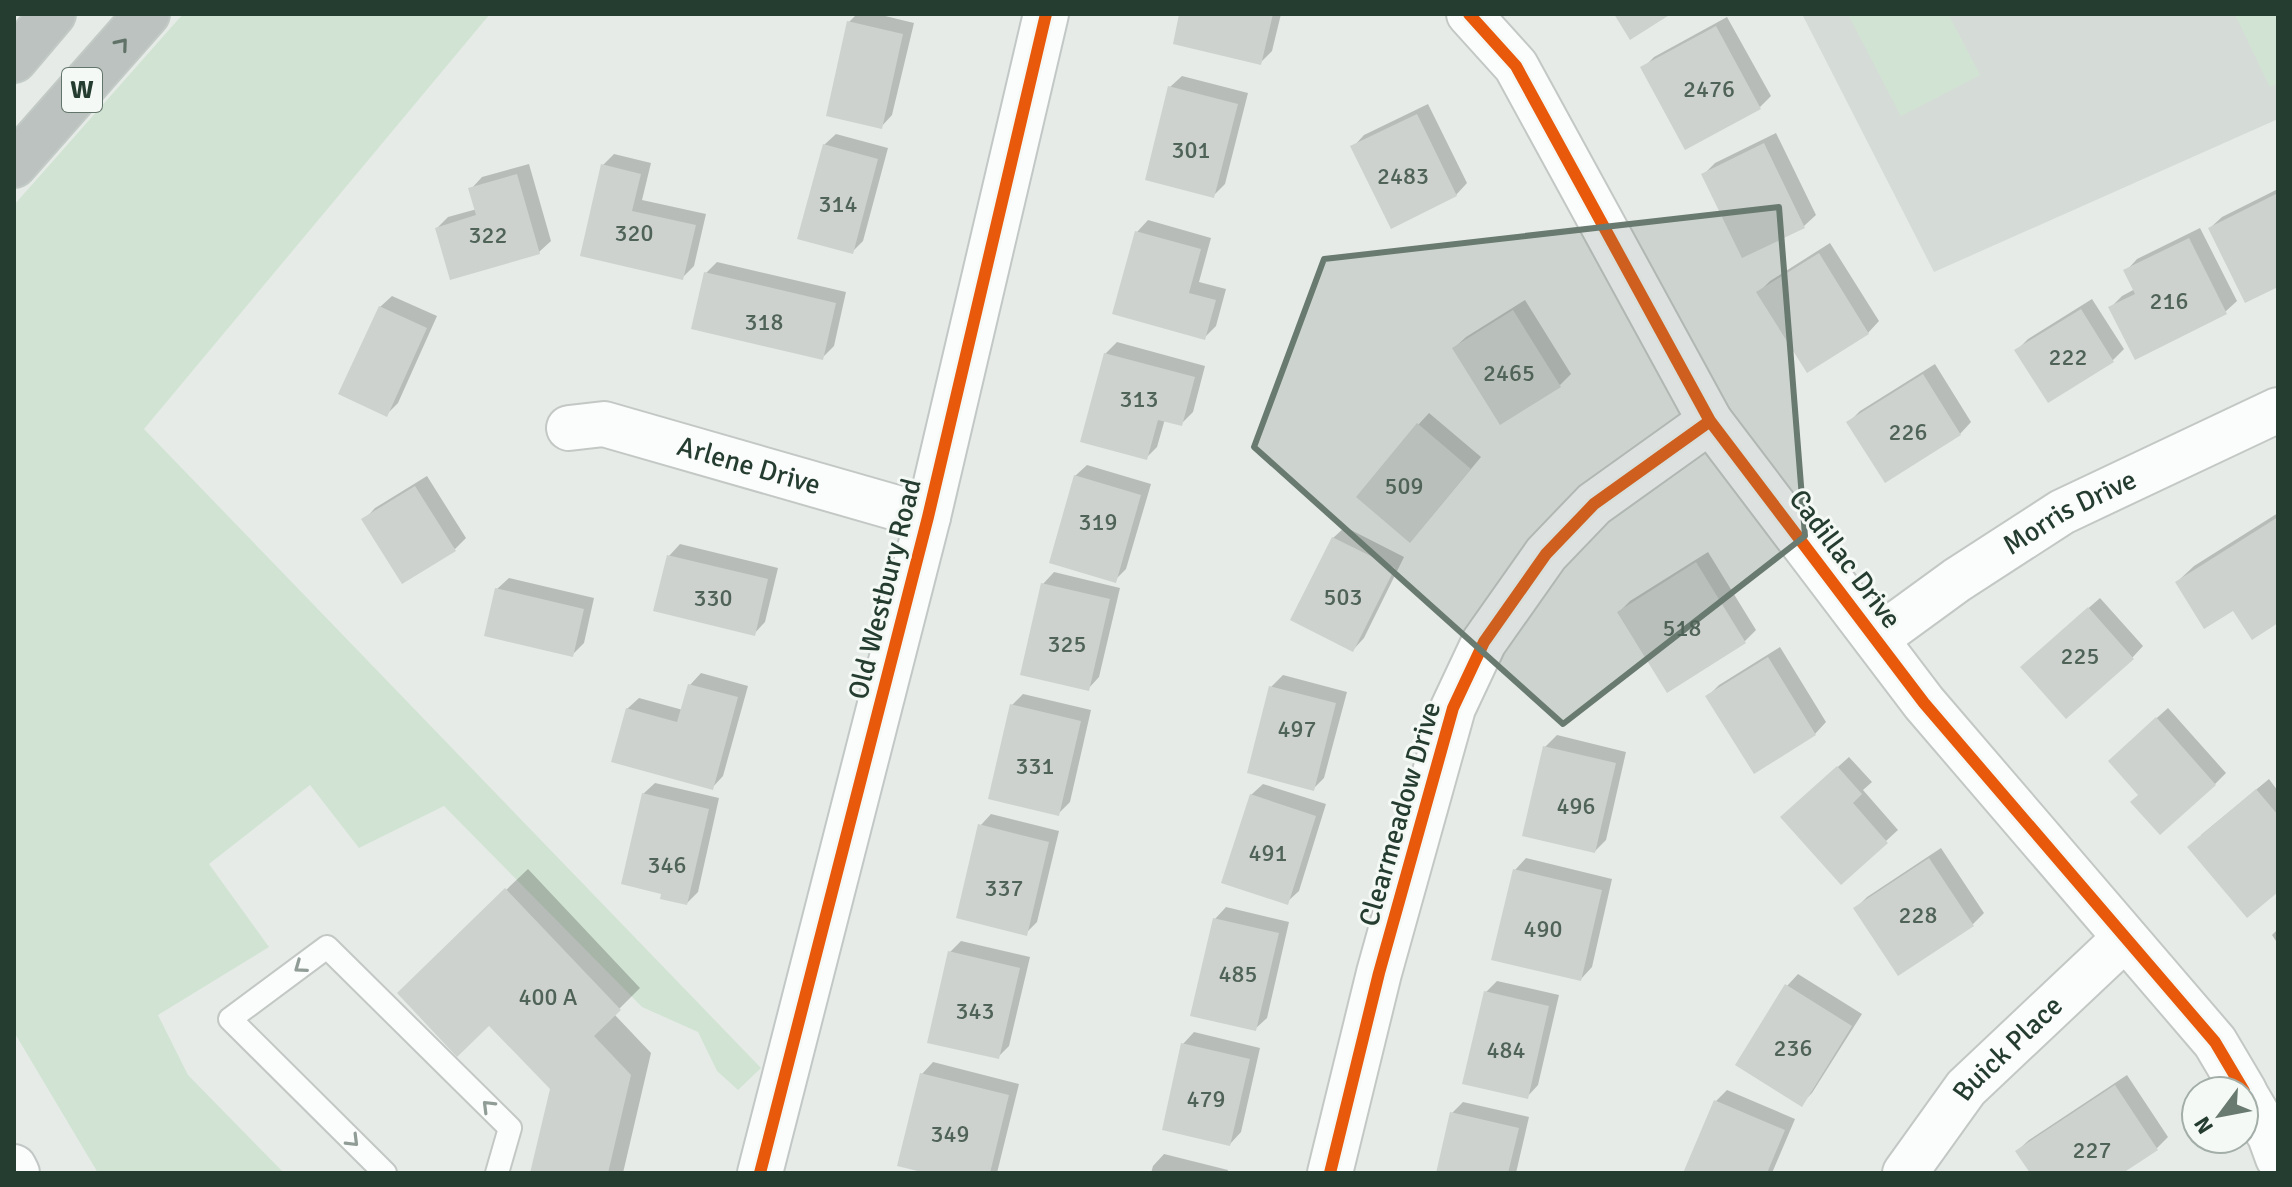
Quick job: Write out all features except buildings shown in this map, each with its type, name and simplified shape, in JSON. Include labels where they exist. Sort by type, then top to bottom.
[{"type":"highway","name":"W","points":[[14,60],[53,14]]},
{"type":"highway","name":"W","points":[[14,165],[147,14]]},
{"type":"street","name":"Old Westbury Road","points":[[760,1173],[928,517],[1046,14]]},
{"type":"street","name":"Cadillac Drive","points":[[1469,14],[1516,66],[1710,421],[1924,703],[2215,1042],[2235,1075]]},
{"type":"street","name":"Morris Drive","points":[[1876,639],[1957,580],[2062,512],[2278,410]]},
{"type":"street","name":"Clearmeadow Drive","points":[[1330,1173],[1379,973],[1453,708],[1484,642],[1546,554],[1594,504],[1710,421]]},
{"type":"street","name":"Arlene Drive","points":[[569,428],[604,424],[928,517]]},
{"type":"street","name":"Buick Place","points":[[1905,1173],[1966,1088],[2125,938]]},
{"type":"street","name":"Cadillac Drive","points":[[2260,1119],[2278,1158]]},
{"type":"street","points":[[14,1167],[17,1173]]},
{"type":"lane","points":[[385,1173],[230,1019],[327,947],[510,1128],[497,1173]]},
{"type":"highlighted area","points":[[1779,207],[1805,536],[1563,724],[1254,447],[1324,259]]},
{"type":"shaded area","points":[[1802,14],[2278,14],[2278,119],[1934,272]]},
{"type":"green space","points":[[183,14],[490,14],[144,429],[761,1068],[738,1090],[717,1071],[698,1032],[642,1007],[444,806],[359,848],[310,785],[209,864],[269,947],[158,1015],[188,1075],[284,1173],[98,1173],[14,1032],[14,205]]},
{"type":"green space","points":[[1848,14],[1948,14],[1980,75],[1901,116]]},
{"type":"green space","points":[[2235,14],[2278,14],[2278,83],[2270,87]]},
{"type":"cycle path","points":[[760,1173],[928,517],[1046,14]]},
{"type":"cycle path","points":[[1469,14],[1516,66],[1710,421],[1924,703],[2215,1042],[2235,1075]]},
{"type":"cycle path","points":[[1330,1173],[1379,973],[1453,708],[1484,642],[1546,554],[1594,504],[1710,421]]}]
